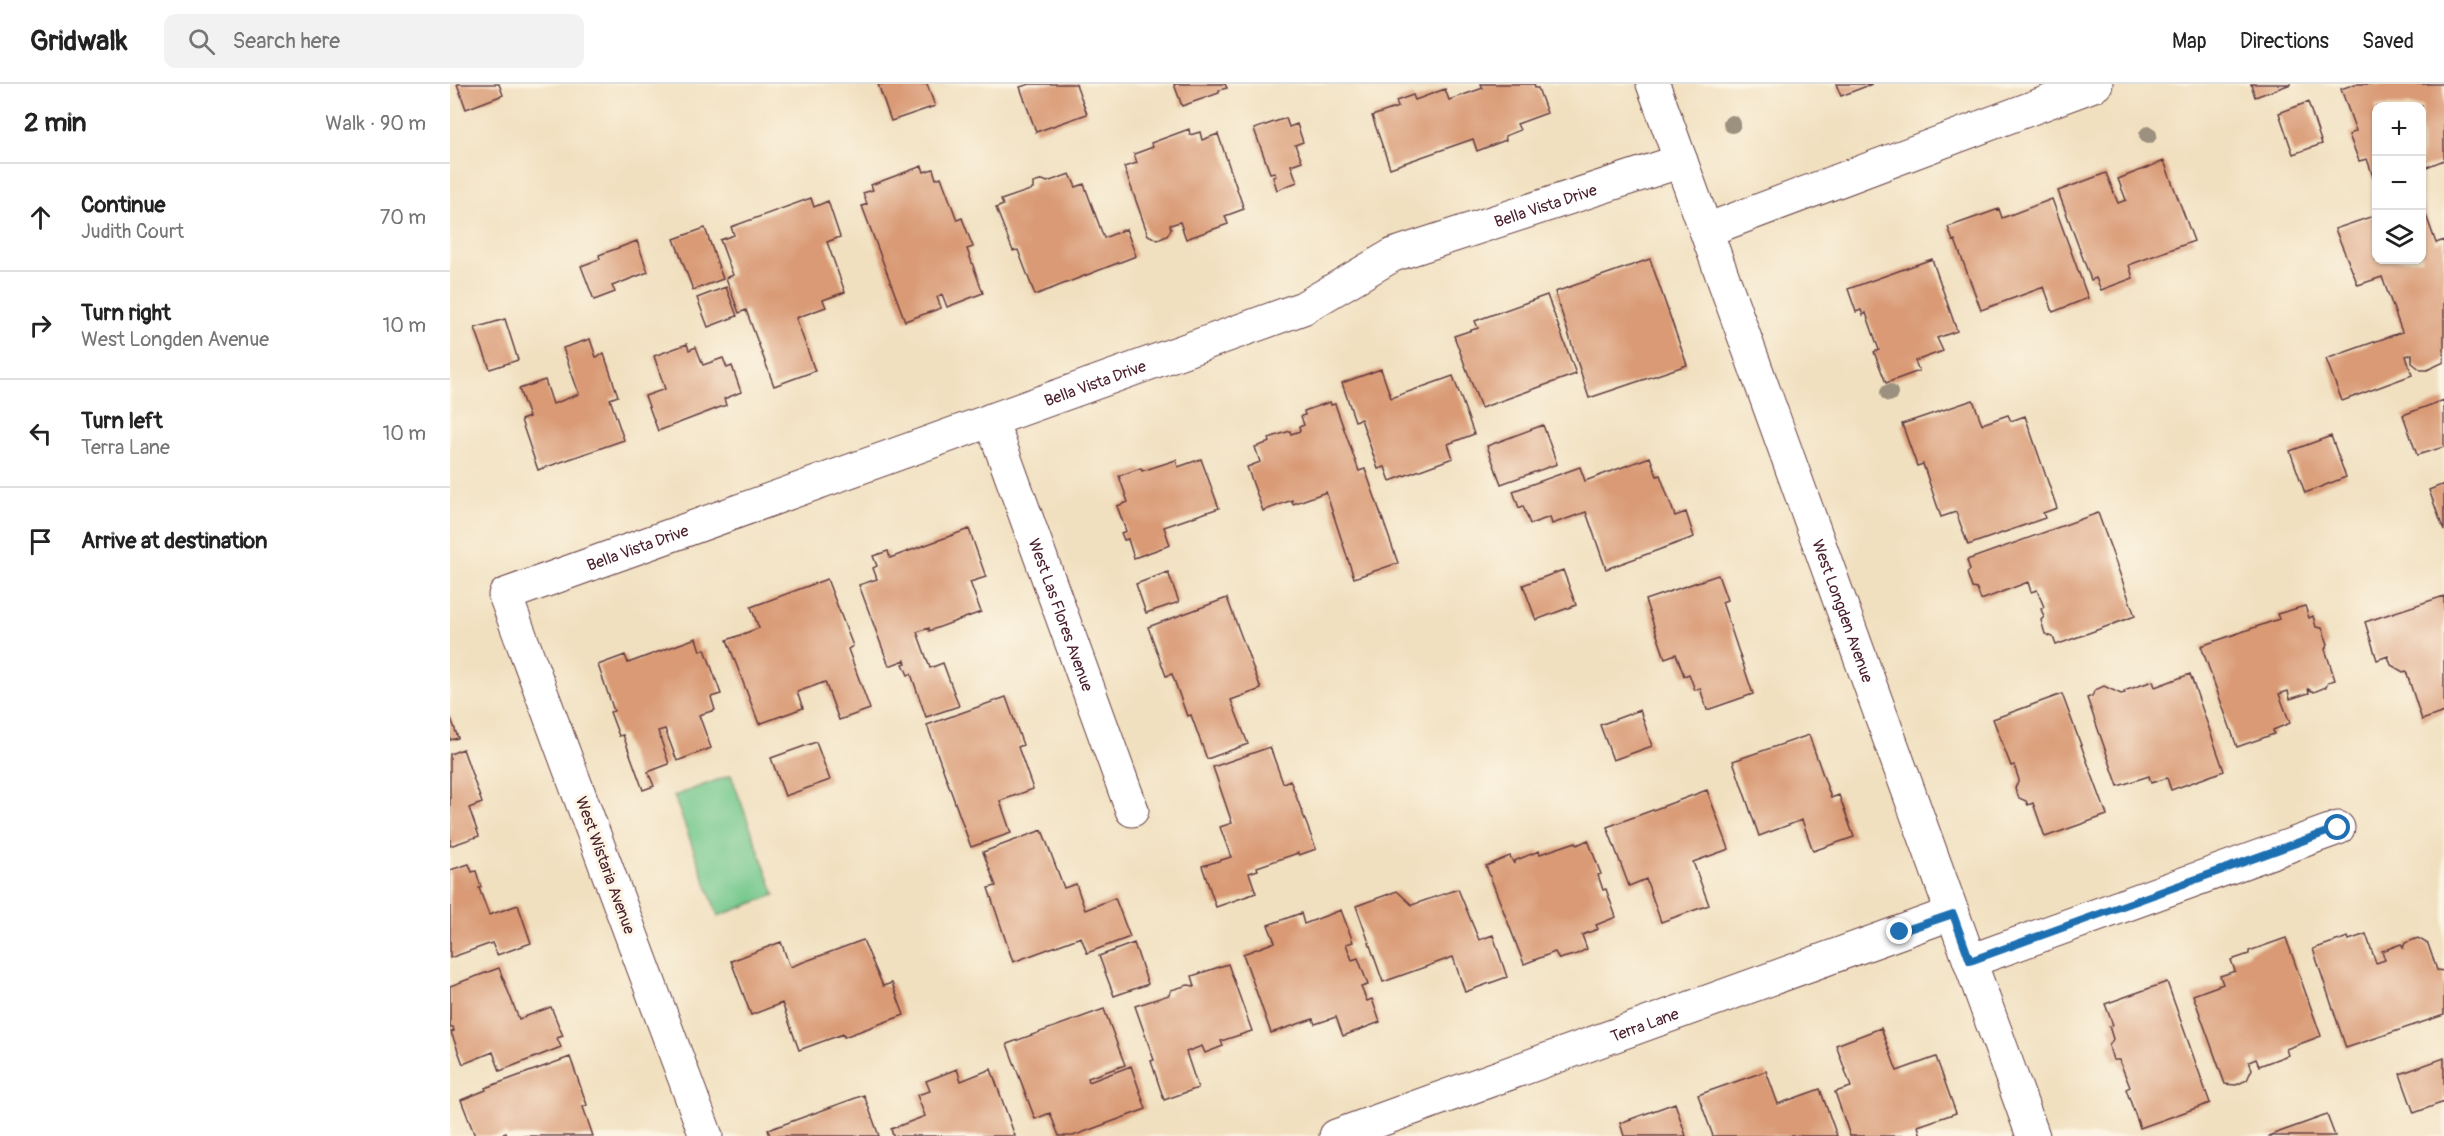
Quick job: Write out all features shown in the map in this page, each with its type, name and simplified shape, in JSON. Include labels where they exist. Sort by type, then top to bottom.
[{"type":"street","name":"West Longden Avenue","points":[[1653,84],[2033,1136]]},
{"type":"street","points":[[1707,230],[2096,84]]},
{"type":"street","name":"Bella Vista Drive","points":[[505,595],[1303,308],[1393,255],[1681,160]]},
{"type":"street","name":"West Las Flores Avenue","points":[[991,420],[1132,810]]},
{"type":"street","name":"West Wistaria Avenue","points":[[505,595],[706,1136]]},
{"type":"street","points":[[1970,961],[2338,828]]},
{"type":"street","name":"Terra Lane","points":[[1336,1136],[1953,914]]},
{"type":"green space","points":[[731,775],[775,895],[718,916],[674,796]]},
{"type":"building","points":[[457,84],[499,84],[503,95],[466,109]]},
{"type":"building","points":[[878,84],[927,84],[935,106],[891,121]]},
{"type":"building","points":[[1030,84],[1076,84],[1087,114],[1036,132],[1020,87]]},
{"type":"building","points":[[1174,84],[1225,84],[1227,88],[1182,106]]},
{"type":"building","points":[[1481,84],[1534,84],[1535,88],[1538,88],[1547,113],[1517,124],[1520,130],[1505,136],[1506,140],[1477,151],[1473,139],[1390,168],[1372,116],[1398,107],[1396,101],[1413,95],[1415,100],[1445,89],[1449,100],[1483,88]]},
{"type":"building","points":[[1836,84],[1872,84],[1841,96]]},
{"type":"building","points":[[2251,84],[2291,84],[2255,97]]},
{"type":"building","points":[[2355,84],[2444,84],[2444,160],[2426,167],[2426,102],[2372,102],[2372,173],[2367,159],[2359,161],[2349,135],[2356,131],[2341,89]]},
{"type":"building","points":[[2308,102],[2322,144],[2293,154],[2279,113]]},
{"type":"building","points":[[1286,118],[1289,127],[1297,124],[1303,142],[1295,145],[1302,161],[1291,165],[1297,182],[1277,190],[1273,177],[1276,176],[1274,172],[1270,173],[1254,129]]},
{"type":"building","points":[[1189,129],[1190,135],[1200,132],[1202,140],[1218,134],[1244,209],[1225,216],[1228,224],[1186,239],[1180,222],[1170,225],[1171,229],[1167,236],[1158,240],[1148,235],[1124,167],[1137,163],[1134,154],[1153,147],[1151,143]]},
{"type":"building","points":[[2164,161],[2194,241],[2129,265],[2133,278],[2101,290],[2096,278],[2091,280],[2058,191],[2106,173],[2118,203],[2126,200],[2118,179]]},
{"type":"building","points":[[922,166],[924,172],[933,169],[936,179],[941,177],[957,220],[962,218],[973,247],[967,249],[983,293],[947,307],[942,294],[937,297],[941,308],[905,321],[862,206],[867,204],[863,193],[873,190],[871,185]]},
{"type":"building","points":[[1070,174],[1076,187],[1084,184],[1104,238],[1126,229],[1136,256],[1035,295],[1018,250],[1013,251],[996,208],[1003,205],[1001,200],[1033,189],[1033,183],[1043,180],[1047,182]]},
{"type":"building","points":[[811,198],[814,207],[828,201],[840,237],[827,242],[845,292],[823,300],[826,307],[796,318],[815,371],[774,386],[746,310],[739,313],[726,278],[733,275],[720,240],[734,235],[731,227]]},
{"type":"building","points":[[2052,199],[2088,298],[2053,312],[2044,287],[1981,310],[1948,227],[1999,209],[2002,218]]},
{"type":"building","points":[[2426,215],[2436,243],[2444,240],[2444,362],[2427,370],[2421,370],[2412,363],[2412,354],[2406,356],[2412,375],[2342,401],[2326,359],[2402,332],[2382,277],[2358,285],[2335,229],[2372,216],[2372,264],[2426,264]]},
{"type":"building","points":[[705,228],[723,279],[693,290],[674,239]]},
{"type":"building","points":[[637,241],[648,272],[612,286],[615,292],[594,300],[581,266],[600,259],[599,255]]},
{"type":"building","points":[[1650,259],[1687,365],[1589,398],[1555,292]]},
{"type":"building","points":[[1932,259],[1957,331],[1937,338],[1943,351],[1915,361],[1919,371],[1886,383],[1874,352],[1879,350],[1866,313],[1863,315],[1861,310],[1856,312],[1848,289]]},
{"type":"building","points":[[726,287],[737,316],[708,327],[697,298]]},
{"type":"building","points":[[1547,295],[1576,374],[1481,408],[1454,336],[1478,328],[1475,321]]},
{"type":"building","points":[[505,319],[518,360],[490,369],[475,328]]},
{"type":"building","points":[[590,339],[596,357],[604,354],[618,396],[610,399],[624,440],[538,470],[521,420],[529,417],[519,389],[545,380],[553,404],[579,394],[563,348]]},
{"type":"building","points":[[687,344],[689,350],[696,347],[703,365],[723,358],[727,368],[732,366],[741,392],[724,399],[726,405],[658,431],[645,396],[665,389],[654,356]]},
{"type":"building","points":[[1381,369],[1391,398],[1453,376],[1474,434],[1448,444],[1453,458],[1390,481],[1385,467],[1378,469],[1361,419],[1355,421],[1342,383]]},
{"type":"building","points":[[1973,400],[1982,424],[2008,415],[2011,421],[2025,416],[2057,508],[2043,513],[2045,518],[1968,545],[1956,512],[1941,517],[1923,464],[1917,466],[1902,424]]},
{"type":"building","points":[[2444,400],[2444,447],[2417,455],[2403,415]]},
{"type":"building","points":[[1330,402],[1331,405],[1335,404],[1359,471],[1365,469],[1398,563],[1354,578],[1326,492],[1293,504],[1292,500],[1263,511],[1247,467],[1260,462],[1255,447],[1270,442],[1269,438],[1290,431],[1291,434],[1300,431],[1299,427],[1304,425],[1301,416],[1305,415],[1304,411]]},
{"type":"building","points":[[1543,425],[1557,464],[1501,484],[1487,446]]},
{"type":"building","points":[[2331,436],[2346,477],[2305,493],[2290,451]]},
{"type":"building","points":[[1650,457],[1657,476],[1660,475],[1675,516],[1686,512],[1694,537],[1606,569],[1586,512],[1552,524],[1550,517],[1530,524],[1523,506],[1519,508],[1513,491],[1580,467],[1585,481]]},
{"type":"building","points":[[1201,459],[1219,508],[1164,527],[1170,545],[1134,558],[1128,539],[1124,540],[1121,533],[1126,531],[1117,506],[1128,502],[1119,476],[1176,460],[1178,467]]},
{"type":"building","points":[[2444,484],[2444,531],[2429,490]]},
{"type":"building","points":[[2098,513],[2135,616],[2056,645],[2053,637],[2045,634],[2041,620],[2044,617],[2041,609],[2044,607],[2037,590],[2031,592],[2028,582],[1981,600],[1977,589],[1972,588],[1967,573],[1970,570],[1967,560]]},
{"type":"building","points":[[969,529],[986,577],[970,582],[981,612],[929,631],[929,628],[917,632],[930,668],[943,663],[959,706],[926,717],[911,674],[908,675],[903,664],[906,663],[905,660],[889,666],[859,585],[877,579],[873,568],[877,566],[873,556],[888,551],[890,558]]},
{"type":"building","points":[[1563,570],[1576,605],[1536,620],[1523,585]]},
{"type":"building","points":[[1168,572],[1179,602],[1146,613],[1136,584]]},
{"type":"building","points":[[1718,575],[1727,600],[1722,602],[1753,694],[1707,710],[1700,688],[1695,690],[1689,674],[1684,676],[1676,654],[1665,658],[1645,600]]},
{"type":"building","points":[[827,579],[853,646],[848,649],[870,709],[839,720],[825,682],[797,692],[803,708],[759,724],[727,640],[759,628],[751,607]]},
{"type":"building","points":[[2444,596],[2444,712],[2422,720],[2406,671],[2403,672],[2391,665],[2388,656],[2377,660],[2365,622]]},
{"type":"building","points":[[1227,598],[1261,689],[1231,700],[1248,744],[1207,759],[1191,715],[1187,716],[1172,674],[1166,676],[1148,627]]},
{"type":"building","points":[[2305,606],[2309,618],[2313,616],[2316,627],[2322,628],[2328,644],[2325,649],[2335,680],[2328,682],[2326,687],[2314,692],[2308,689],[2309,693],[2290,699],[2288,691],[2279,694],[2290,723],[2273,730],[2274,734],[2237,747],[2201,646],[2279,619],[2277,614]]},
{"type":"building","points":[[696,638],[700,651],[705,649],[721,694],[711,697],[715,710],[699,715],[711,748],[677,761],[665,729],[658,731],[669,764],[648,772],[654,786],[643,790],[623,735],[619,736],[610,712],[614,711],[598,665],[625,655],[628,663]]},
{"type":"building","points":[[2190,674],[2224,771],[2171,790],[2167,778],[2151,783],[2149,776],[2118,786],[2087,698],[2092,696],[2095,690],[2104,686],[2121,694],[2153,681],[2155,687]]},
{"type":"building","points":[[2062,694],[2107,815],[2045,837],[2033,803],[2028,805],[2026,801],[2019,798],[2015,788],[2019,780],[2014,765],[2011,766],[1993,719]]},
{"type":"building","points":[[1006,697],[1023,745],[1018,747],[1033,789],[1000,801],[1011,833],[971,847],[927,725]]},
{"type":"building","points":[[1640,710],[1652,746],[1613,760],[1600,725]]},
{"type":"building","points":[[450,715],[458,738],[450,740]]},
{"type":"building","points":[[1809,735],[1831,798],[1839,795],[1854,837],[1813,851],[1802,820],[1759,836],[1733,761]]},
{"type":"building","points":[[816,742],[830,780],[785,796],[771,758]]},
{"type":"building","points":[[1270,747],[1283,783],[1290,780],[1316,849],[1257,867],[1258,870],[1249,873],[1256,893],[1216,907],[1202,866],[1231,857],[1220,827],[1232,823],[1213,767]]},
{"type":"building","points":[[463,749],[482,803],[469,808],[479,836],[450,846],[450,754]]},
{"type":"building","points":[[1707,790],[1729,849],[1693,862],[1709,905],[1661,922],[1646,879],[1629,886],[1607,827]]},
{"type":"building","points":[[1042,830],[1064,888],[1076,884],[1085,910],[1115,898],[1130,937],[1087,953],[1081,937],[1013,962],[988,888],[996,886],[983,852]]},
{"type":"building","points":[[1588,840],[1601,874],[1598,875],[1603,890],[1606,889],[1616,917],[1596,925],[1598,929],[1582,935],[1587,949],[1559,959],[1555,952],[1524,964],[1486,866],[1510,856],[1514,864],[1514,861],[1539,851],[1540,854]]},
{"type":"building","points":[[469,864],[472,872],[476,871],[481,887],[479,888],[489,915],[518,905],[531,943],[497,955],[492,943],[450,958],[450,870]]},
{"type":"building","points":[[1458,889],[1479,940],[1493,935],[1507,977],[1465,992],[1453,957],[1383,982],[1356,906],[1397,891],[1412,905]]},
{"type":"building","points":[[1341,910],[1353,942],[1346,944],[1352,960],[1358,958],[1368,985],[1361,987],[1367,1001],[1372,999],[1380,1022],[1343,1036],[1336,1017],[1315,1024],[1313,1019],[1271,1033],[1243,954],[1275,942],[1268,925],[1301,913],[1304,924]]},
{"type":"building","points":[[2366,934],[2376,963],[2385,960],[2382,951],[2401,944],[2403,948],[2405,943],[2418,938],[2428,944],[2437,970],[2444,971],[2444,1015],[2346,1048],[2313,949],[2348,937],[2349,940]]},
{"type":"building","points":[[2286,938],[2321,1036],[2286,1049],[2288,1055],[2259,1066],[2256,1059],[2249,1062],[2252,1069],[2247,1080],[2236,1085],[2225,1084],[2193,995],[2223,984],[2220,976],[2235,971],[2231,960]]},
{"type":"building","points":[[863,940],[883,986],[892,983],[904,1015],[844,1037],[843,1034],[799,1050],[782,1003],[751,1015],[731,961],[781,942],[790,967]]},
{"type":"building","points":[[1134,943],[1148,984],[1114,996],[1099,956]]},
{"type":"building","points":[[1228,964],[1252,1031],[1221,1041],[1223,1046],[1205,1053],[1202,1046],[1186,1052],[1198,1088],[1164,1100],[1151,1061],[1154,1060],[1135,1006],[1169,995],[1171,990],[1188,985],[1195,986],[1192,976]]},
{"type":"building","points":[[499,968],[519,1019],[551,1007],[563,1036],[557,1038],[561,1047],[500,1071],[493,1052],[463,1064],[451,1032],[454,1031],[453,1027],[450,1028],[450,986]]},
{"type":"building","points":[[2167,982],[2210,1103],[2140,1128],[2126,1089],[2130,1087],[2119,1060],[2113,1060],[2109,1046],[2113,1039],[2109,1026],[2113,1025],[2105,1004]]},
{"type":"building","points":[[1104,1009],[1125,1065],[1088,1078],[1089,1082],[1131,1066],[1146,1109],[1073,1136],[1059,1136],[1050,1113],[1035,1119],[1007,1044]]},
{"type":"building","points":[[1881,1028],[1897,1071],[1936,1057],[1956,1113],[1918,1126],[1921,1136],[1850,1136],[1835,1092],[1851,1087],[1836,1045]]},
{"type":"building","points":[[570,1057],[587,1105],[583,1107],[593,1136],[507,1136],[506,1133],[497,1136],[475,1136],[461,1100],[486,1090],[485,1088]]},
{"type":"building","points":[[2444,1058],[2444,1102],[2414,1113],[2400,1074]]},
{"type":"building","points":[[957,1069],[961,1081],[991,1069],[1015,1136],[893,1136],[891,1129],[925,1116],[917,1095],[930,1091],[926,1081]]},
{"type":"building","points":[[1766,1071],[1778,1104],[1820,1089],[1837,1136],[1713,1136],[1698,1095]]},
{"type":"building","points":[[864,1095],[879,1136],[770,1136],[768,1130]]},
{"type":"building","points":[[1675,1103],[1686,1136],[1624,1136],[1620,1123]]},
{"type":"building","points":[[2327,1115],[2335,1136],[2268,1136]]},
{"type":"route","points":[[1900,932],[1953,914],[1970,961],[2338,828]]}]
